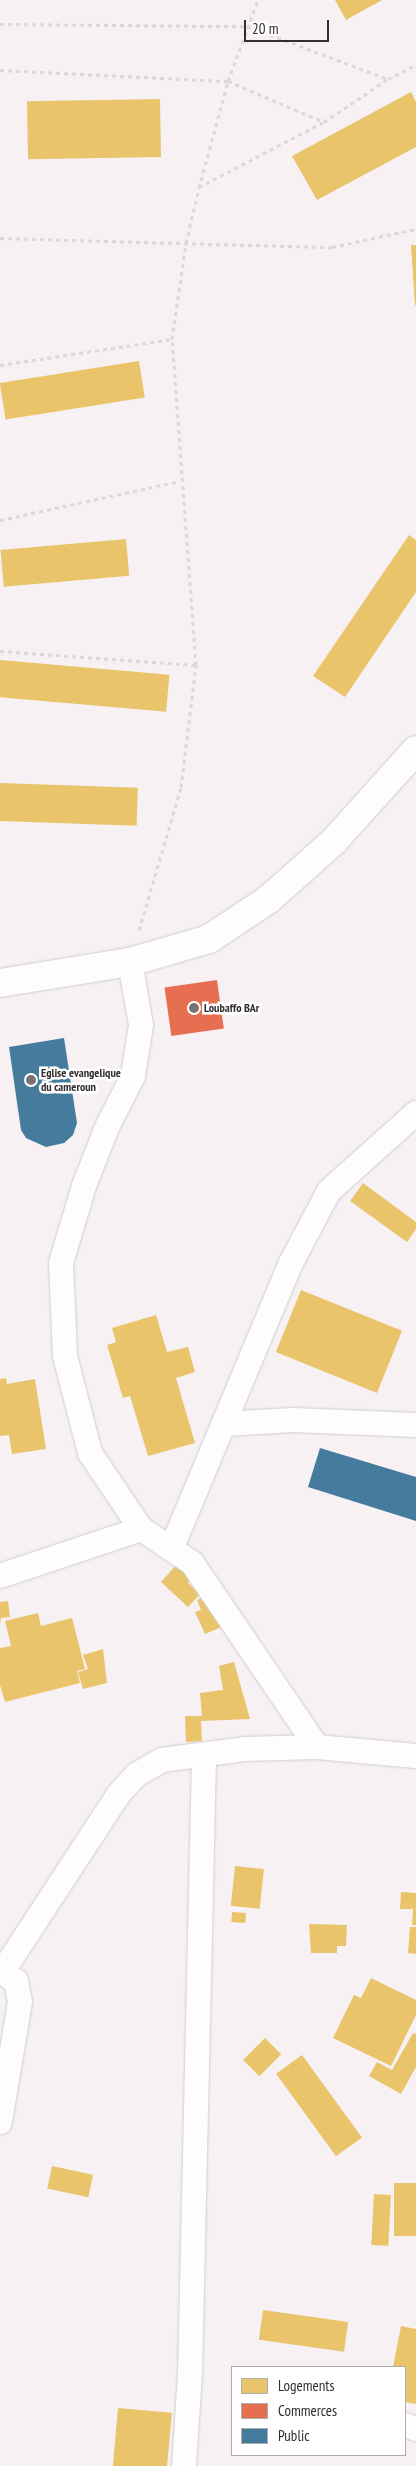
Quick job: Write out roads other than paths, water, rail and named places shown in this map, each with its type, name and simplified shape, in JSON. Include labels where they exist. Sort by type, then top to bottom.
[{"type":"street","points":[[0,983],[130,962],[209,939],[269,899],[334,841],[416,750]]},
{"type":"street","points":[[130,962],[141,1025],[133,1076],[108,1125],[84,1186],[61,1263],[65,1356],[90,1453],[141,1529],[172,1547],[192,1563],[316,1747]]},
{"type":"street","points":[[172,1547],[291,1263],[329,1191],[416,1114]]},
{"type":"street","points":[[225,1424],[293,1420],[416,1425]]},
{"type":"street","points":[[0,1576],[141,1529]]},
{"type":"street","points":[[0,2122],[20,2002],[16,1981],[1,1971],[118,1795],[136,1775],[162,1760],[204,1756],[244,1749],[316,1747],[416,1756]]},
{"type":"street","points":[[184,2466],[190,2374],[204,1756]]},
{"type":"place","name":"Loubaffo BAr","points":[[194,1008]]},
{"type":"place","name":"Eglise evangelique du cameroun","points":[[31,1080]]}]
